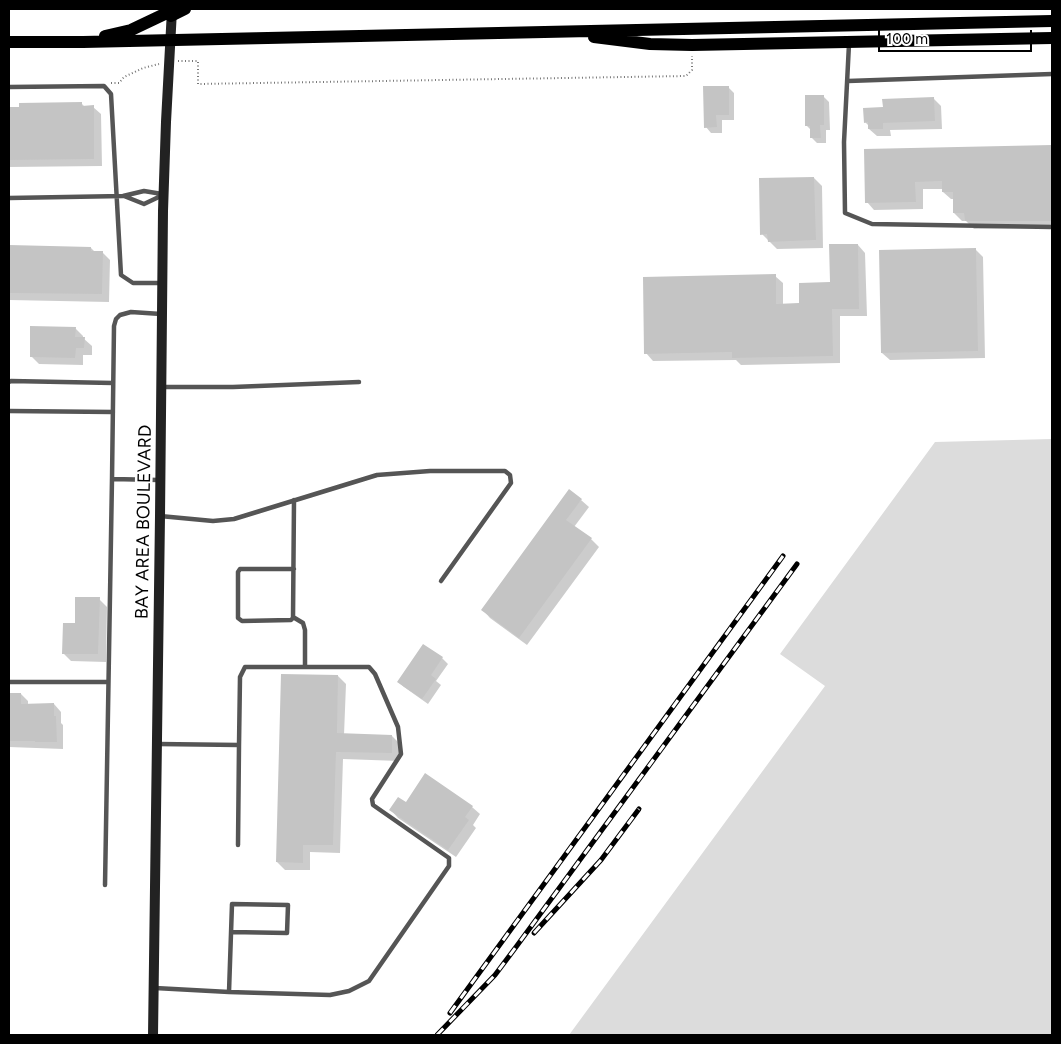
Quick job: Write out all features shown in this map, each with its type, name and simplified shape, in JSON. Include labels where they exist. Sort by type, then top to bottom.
[{"type":"main road","points":[[83,42],[131,30],[171,12],[185,9]]},
{"type":"main road","name":"BAY AREA BOULEVARD","points":[[153,1035],[164,195],[171,12]]},
{"type":"main road","points":[[9,42],[83,42],[1052,20]]},
{"type":"main road","points":[[544,31],[650,44],[692,45],[1052,38]]},
{"type":"lane","points":[[849,42],[844,142],[845,213],[872,224],[1052,228]]},
{"type":"lane","points":[[848,80],[1052,74]]},
{"type":"lane","points":[[9,87],[104,86],[111,94],[121,275],[133,283],[163,282]]},
{"type":"lane","points":[[9,198],[123,196],[144,191],[164,195]]},
{"type":"lane","points":[[123,196],[144,204],[164,195]]},
{"type":"lane","points":[[105,885],[114,326],[116,319],[120,315],[131,312],[163,314]]},
{"type":"lane","points":[[9,382],[113,382]]},
{"type":"lane","points":[[162,387],[233,387],[359,382]]},
{"type":"lane","points":[[9,411],[113,412]]},
{"type":"lane","points":[[160,516],[213,521],[234,519],[377,475],[430,471],[506,470],[510,475],[511,483],[440,582]]},
{"type":"lane","points":[[112,479],[161,480]]},
{"type":"lane","points":[[293,617],[294,500]]},
{"type":"lane","points":[[293,617],[291,620],[242,621],[238,618],[238,572],[240,569],[294,569]]},
{"type":"lane","points":[[293,617],[303,623],[305,630],[304,667]]},
{"type":"lane","points":[[154,988],[330,995],[369,982],[449,866],[449,858],[373,805],[372,799],[400,754],[398,727],[375,674],[369,667],[245,667],[240,677],[238,845]]},
{"type":"lane","points":[[9,682],[108,682]]},
{"type":"lane","points":[[158,744],[239,745]]},
{"type":"lane","points":[[229,992],[231,932],[232,904],[288,905],[287,933],[231,932]]},
{"type":"path","points":[[109,83],[119,83],[124,77],[143,68],[170,61],[198,61],[198,84],[686,76],[692,70],[692,45]]},
{"type":"shaded area","points":[[1052,439],[1052,1035],[569,1035],[825,686],[780,654],[935,442]]},
{"type":"building","points":[[703,86],[729,86],[729,115],[716,115],[717,127],[704,128]]},
{"type":"building","points":[[805,95],[824,95],[824,125],[820,125],[821,138],[810,138],[810,126],[805,126]]},
{"type":"building","points":[[934,97],[935,121],[883,123],[883,129],[868,129],[868,122],[864,123],[863,108],[883,107],[882,99]]},
{"type":"building","points":[[82,102],[82,106],[94,105],[94,159],[9,160],[9,107],[19,107],[19,103]]},
{"type":"building","points":[[1052,145],[1052,221],[965,221],[964,213],[953,213],[953,192],[942,192],[942,181],[915,182],[916,202],[865,203],[864,149]]},
{"type":"building","points":[[814,177],[816,240],[768,242],[767,234],[760,235],[759,178]]},
{"type":"building","points":[[829,244],[858,244],[859,309],[832,309],[833,356],[732,358],[732,352],[644,354],[643,277],[776,274],[776,304],[799,303],[799,283],[830,282]]},
{"type":"building","points":[[9,245],[91,247],[91,251],[103,251],[102,294],[9,293]]},
{"type":"building","points":[[976,248],[978,351],[881,353],[879,250]]},
{"type":"building","points":[[30,326],[76,327],[75,337],[85,337],[84,348],[76,348],[75,358],[30,357]]},
{"type":"building","points":[[569,489],[582,499],[566,520],[592,538],[519,638],[481,610]]},
{"type":"building","points":[[75,597],[100,597],[98,654],[62,654],[63,623],[75,623]]},
{"type":"building","points":[[423,644],[443,657],[431,675],[436,679],[422,699],[397,682]]},
{"type":"building","points":[[281,674],[338,675],[337,733],[392,735],[392,753],[336,752],[333,845],[303,845],[303,863],[276,862]]},
{"type":"building","points":[[9,693],[21,693],[21,704],[54,703],[57,742],[9,741]]},
{"type":"building","points":[[425,773],[473,806],[465,817],[469,820],[448,850],[389,810],[398,797],[406,802]]},
{"type":"railway","points":[[450,1013],[783,556]]},
{"type":"railway","points":[[437,1035],[495,975],[797,564]]},
{"type":"railway","points":[[534,933],[601,860],[639,809]]}]
